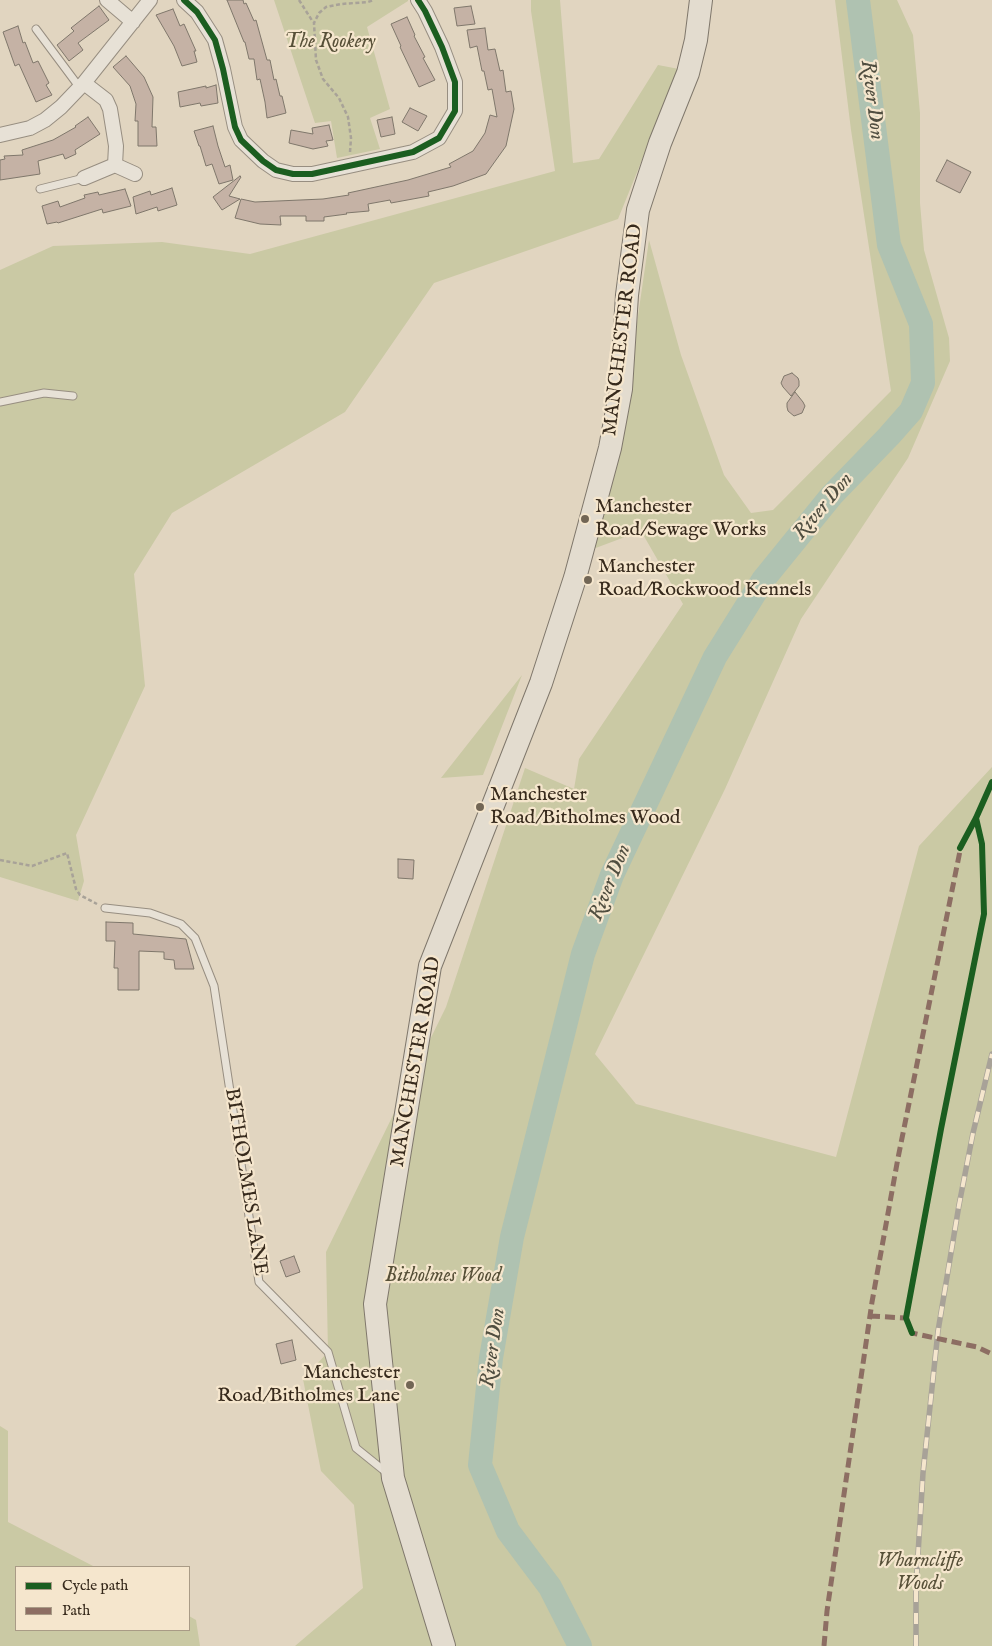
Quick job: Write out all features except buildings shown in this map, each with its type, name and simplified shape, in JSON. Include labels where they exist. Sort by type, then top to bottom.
[{"type":"main road","name":"MANCHESTER ROAD","points":[[444,1646],[393,1478],[375,1304],[430,966],[541,683],[575,578],[610,448],[620,389],[626,295],[638,210],[660,143],[688,73],[696,40],[701,0]]},
{"type":"street","points":[[108,0],[133,22]]},
{"type":"street","points":[[0,135],[30,128],[45,120],[61,107],[82,86],[150,0]]},
{"type":"street","points":[[184,0],[197,12],[215,40],[223,69],[234,127],[241,140],[262,161],[276,170],[293,174],[312,174],[413,152],[439,138],[456,111],[455,82],[442,47],[418,0]]},
{"type":"street","points":[[82,86],[106,100],[110,110],[116,146],[116,166]]},
{"type":"street","points":[[84,178],[116,166],[136,174]]},
{"type":"lane","points":[[36,29],[82,86]]},
{"type":"lane","points":[[40,190],[84,178]]},
{"type":"lane","points":[[0,402],[44,393],[73,396]]},
{"type":"lane","name":"BITHOLMES LANE","points":[[106,908],[150,913],[181,924],[195,938],[214,986],[259,1282],[328,1352],[356,1448],[393,1478]]},
{"type":"path","points":[[299,0],[314,23]]},
{"type":"path","points":[[349,157],[351,138],[348,117],[339,98],[323,79],[318,69],[314,23],[319,13],[326,7],[374,0]]},
{"type":"path","points":[[0,860],[32,866],[67,853],[76,889],[80,895],[106,908]]},
{"type":"green space","name":"The Rookery","points":[[274,0],[408,0],[367,27],[390,109],[370,118],[380,149],[337,158],[331,121],[315,123]]},
{"type":"green space","points":[[531,0],[560,0],[573,163],[599,159],[658,65],[679,69],[618,219],[434,283],[345,412],[172,513],[134,574],[145,686],[76,835],[84,881],[78,901],[0,877],[0,270],[53,246],[162,242],[250,254],[555,171],[531,11]]},
{"type":"green space","points":[[835,0],[897,0],[913,35],[920,113],[920,203],[924,250],[949,338],[950,361],[908,458],[801,619],[725,789],[595,1054],[636,1104],[836,1157],[919,846],[992,767],[992,1646],[295,1646],[363,1588],[354,1505],[321,1471],[303,1379],[328,1352],[326,1252],[446,1007],[525,768],[574,789],[579,759],[683,604],[641,531],[593,549],[622,426],[649,240],[681,355],[724,475],[751,513],[773,510],[891,391],[851,130]]},
{"type":"green space","points":[[522,675],[483,775],[441,778]]},
{"type":"green space","points":[[0,1426],[8,1431],[8,1522],[93,1566],[15,1566],[15,1631],[190,1631],[190,1617],[196,1620],[200,1646],[0,1646]]},
{"type":"waterway","name":"River Don","points":[[580,1646],[550,1587],[508,1531],[480,1465],[491,1358],[512,1237],[583,954],[612,875],[715,657],[763,580],[832,495],[911,411],[923,383],[921,324],[889,245],[858,0]]},
{"type":"railway","points":[[916,1646],[916,1587],[923,1473],[938,1331],[973,1133],[992,1054]]},
{"type":"marked path","points":[[824,1646],[827,1611],[872,1302],[898,1158],[961,846]]},
{"type":"marked path","points":[[870,1316],[906,1318]]},
{"type":"marked path","points":[[910,1329],[912,1333],[977,1347],[992,1354]]},
{"type":"cycle path","points":[[184,0],[197,12],[215,40],[235,127],[241,140],[263,161],[276,170],[293,174],[312,174],[413,152],[439,138],[455,111],[455,82],[442,47],[418,0]]},
{"type":"cycle path","points":[[960,848],[992,782]]},
{"type":"cycle path","points":[[912,1333],[906,1318],[984,914],[982,844],[976,818]]},
{"type":"place","name":"Manchester Road/Sewage Works","points":[[585,519]]},
{"type":"place","name":"Manchester Road/Rockwood Kennels","points":[[588,580]]},
{"type":"place","name":"Manchester Road/Bitholmes Wood","points":[[480,807]]},
{"type":"place","name":"Manchester Road/Bitholmes Lane","points":[[410,1385]]},
{"type":"park label","name":"Bitholmes Wood","points":[[443,1277]]},
{"type":"park label","name":"Wharncliffe Woods","points":[[920,1574]]}]
